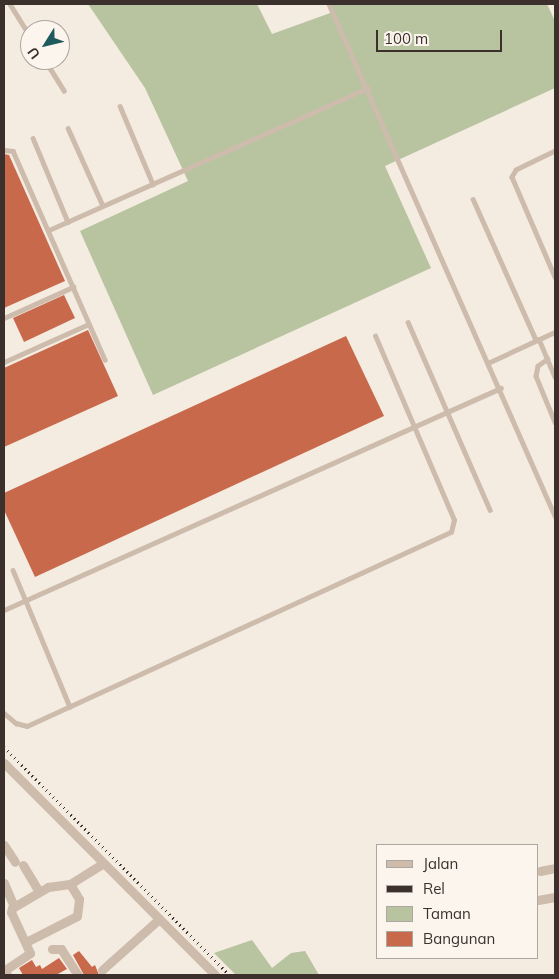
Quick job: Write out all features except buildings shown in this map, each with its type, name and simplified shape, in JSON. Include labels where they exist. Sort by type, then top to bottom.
[{"type":"street","points":[[4,763],[215,975]]},
{"type":"street","points":[[5,851],[19,864],[40,892]]},
{"type":"street","points":[[6,975],[6,970],[29,956],[26,942],[11,912],[14,906],[52,886],[70,884],[103,863]]},
{"type":"street","points":[[540,871],[555,868]]},
{"type":"street","points":[[4,883],[14,906]]},
{"type":"street","points":[[26,942],[77,916],[79,899],[70,884]]},
{"type":"street","points":[[539,900],[555,897]]},
{"type":"street","points":[[102,970],[159,919]]},
{"type":"street","points":[[52,949],[61,950],[78,975]]},
{"type":"lane","points":[[10,4],[20,20]]},
{"type":"lane","points":[[329,4],[490,362],[555,516]]},
{"type":"lane","points":[[51,70],[64,91]]},
{"type":"lane","points":[[49,230],[368,88]]},
{"type":"lane","points":[[120,106],[153,184]]},
{"type":"lane","points":[[68,128],[103,206]]},
{"type":"lane","points":[[33,138],[68,222]]},
{"type":"lane","points":[[4,150],[13,151],[106,360]]},
{"type":"lane","points":[[555,151],[516,170],[512,177],[555,277]]},
{"type":"lane","points":[[473,199],[555,377]]},
{"type":"lane","points":[[4,318],[73,287]]},
{"type":"lane","points":[[408,322],[490,510]]},
{"type":"lane","points":[[4,362],[89,324]]},
{"type":"lane","points":[[490,362],[555,332]]},
{"type":"lane","points":[[4,713],[16,723],[28,726],[451,532],[454,520],[375,336]]},
{"type":"lane","points":[[548,360],[538,366],[536,376],[555,422]]},
{"type":"lane","points":[[4,610],[501,388]]},
{"type":"lane","points":[[12,570],[70,706]]},
{"type":"green space","points":[[88,4],[257,4],[272,34],[333,12],[329,4],[547,4],[555,21],[555,88],[385,166],[431,268],[153,395],[80,231],[188,181],[145,88]]},
{"type":"green space","points":[[252,940],[272,968],[291,953],[305,951],[319,975],[236,975],[214,953]]},
{"type":"railway","points":[[4,747],[230,975]]}]
